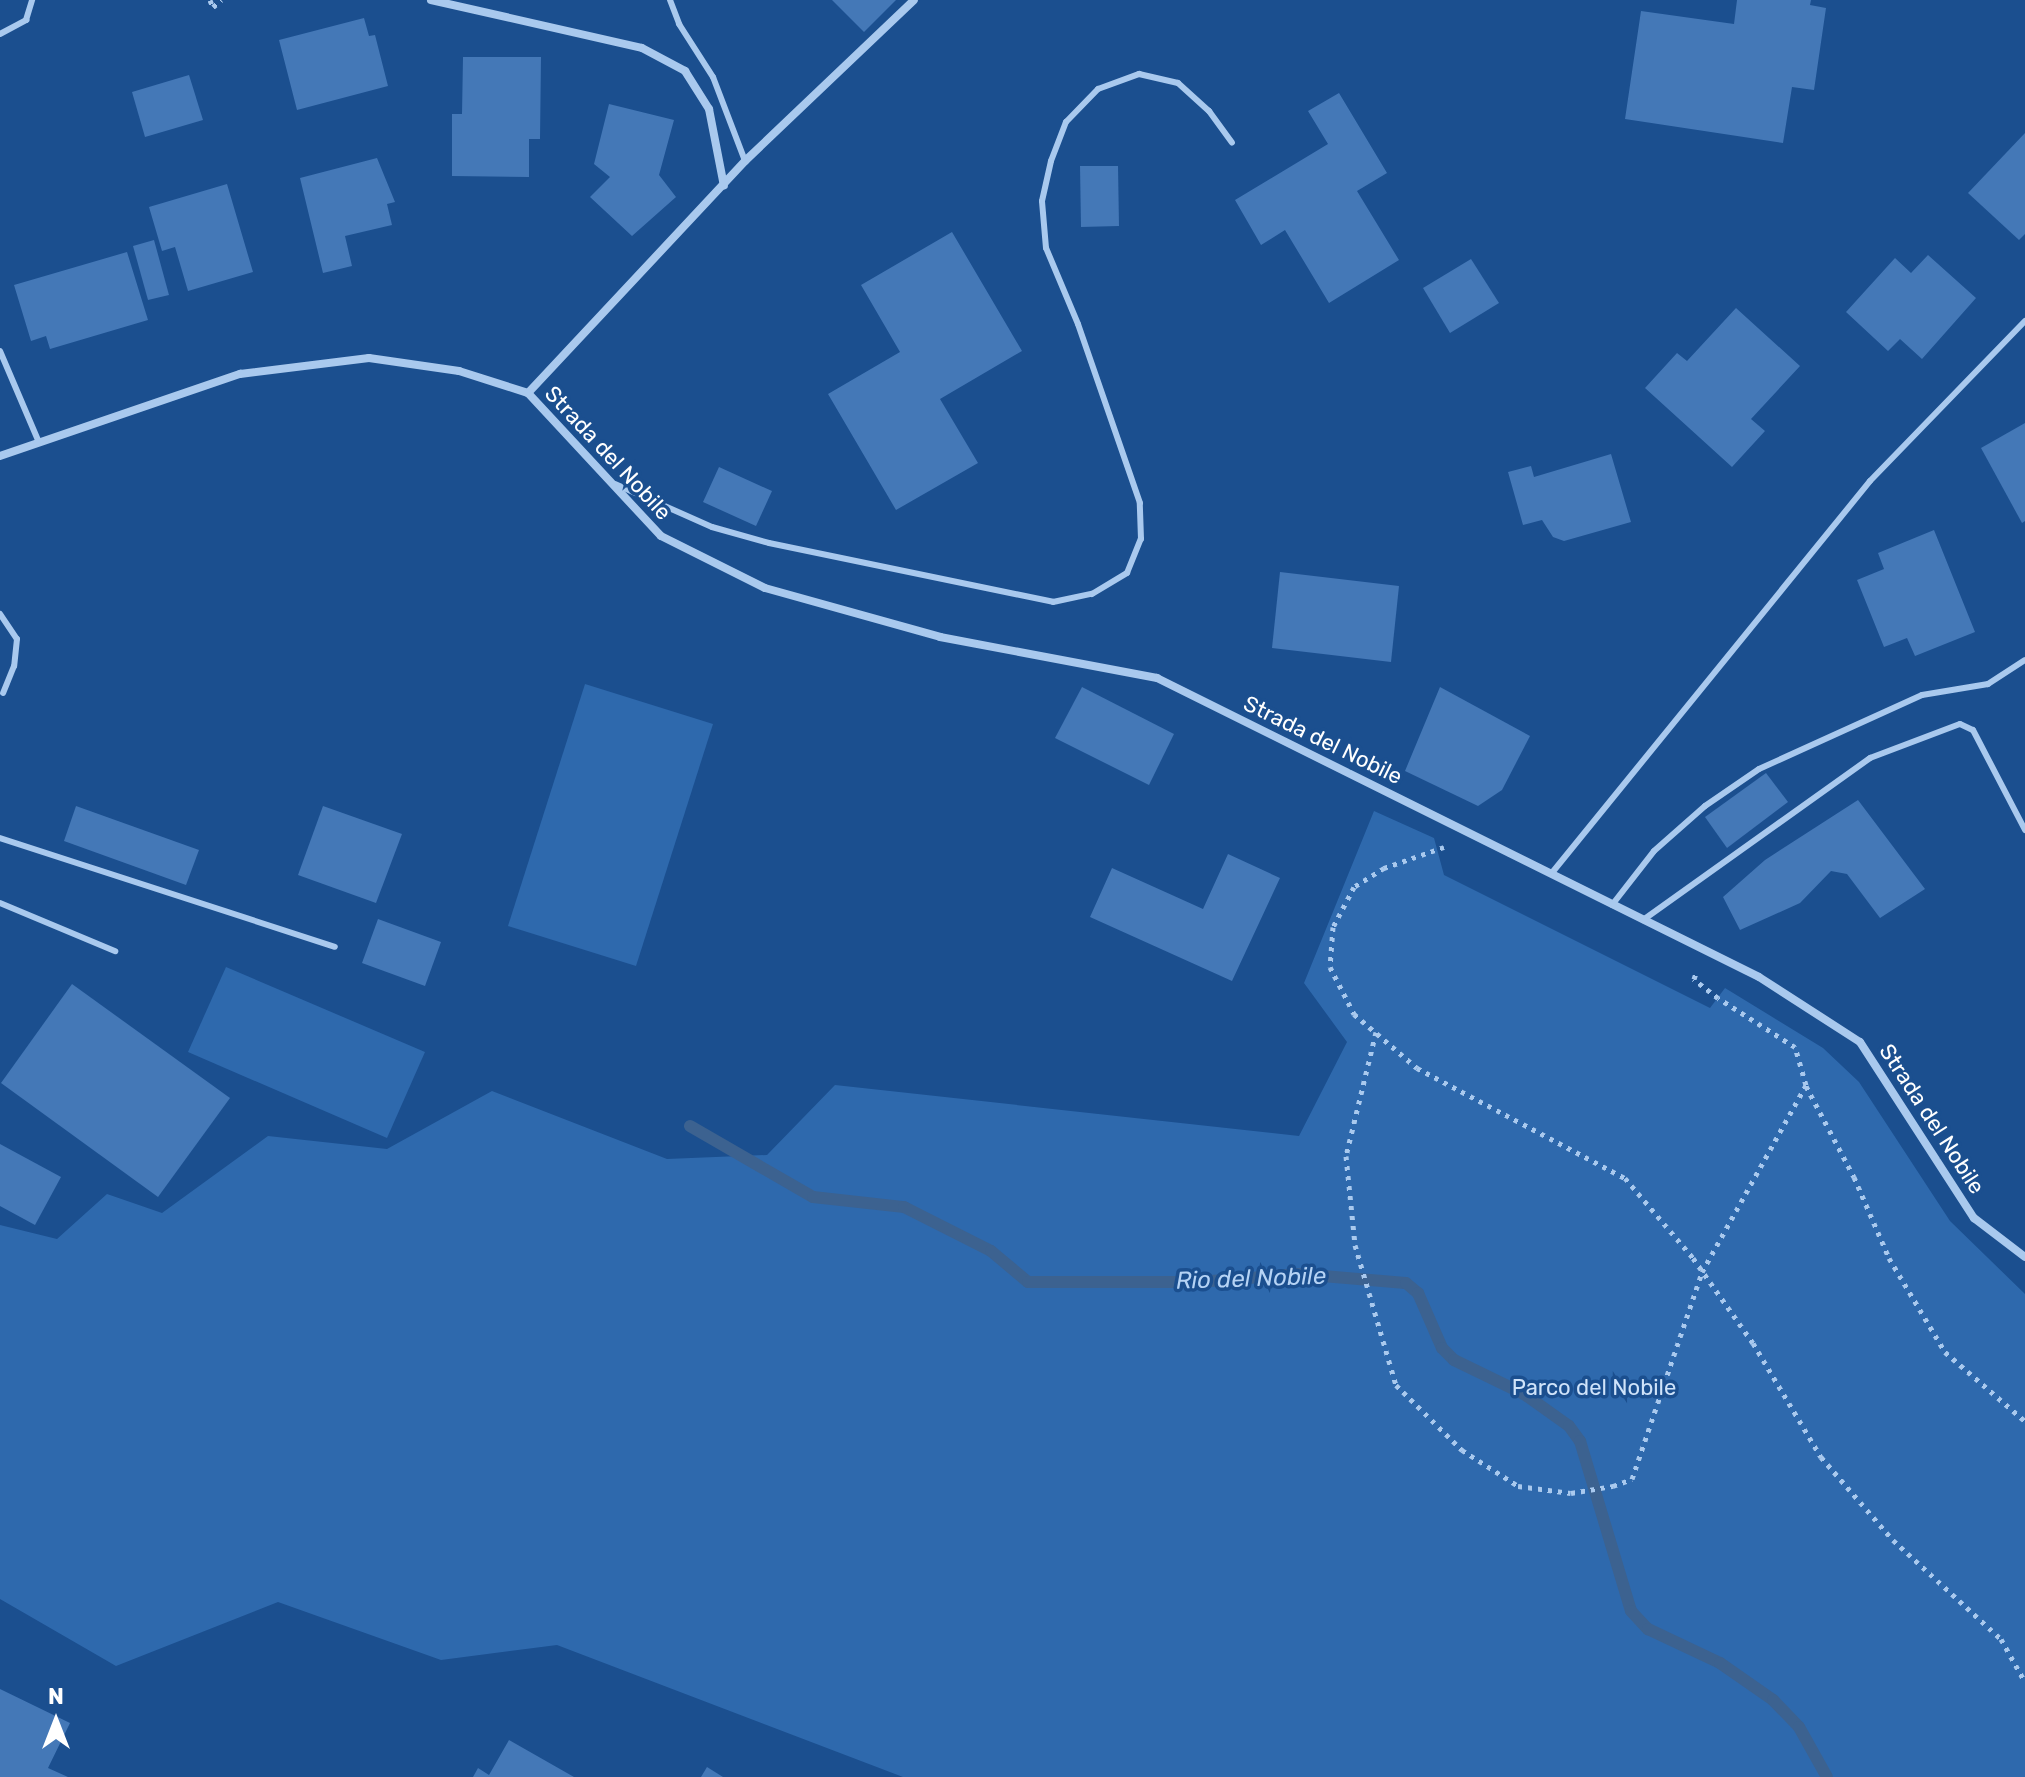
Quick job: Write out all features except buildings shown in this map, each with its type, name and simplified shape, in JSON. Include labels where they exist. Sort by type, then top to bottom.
[{"type":"street","points":[[431,0],[642,48],[685,71],[709,109],[724,186]]},
{"type":"street","name":"Strada del Nobile","points":[[528,393],[745,161],[914,0]]},
{"type":"street","name":"Strada del Nobile","points":[[0,456],[38,440],[240,374],[369,358],[459,371],[528,393],[661,536],[765,588],[940,637],[1157,678],[1759,977],[1860,1042],[1974,1218],[2025,1257]]},
{"type":"lane","points":[[0,34],[26,20],[32,0]]},
{"type":"lane","points":[[670,0],[679,24],[713,77],[745,161]]},
{"type":"lane","points":[[611,483],[712,527],[769,543],[1053,602],[1092,594],[1127,573],[1141,539],[1140,503],[1078,324],[1046,248],[1042,201],[1051,161],[1066,122],[1098,89],[1139,74],[1178,83],[1209,111],[1232,143]]},
{"type":"lane","points":[[1551,874],[1870,481],[2025,321]]},
{"type":"lane","points":[[0,351],[38,440]]},
{"type":"lane","points":[[0,614],[17,639],[14,666],[3,693]]},
{"type":"lane","points":[[1612,905],[1654,851],[1705,806],[1759,769],[1922,695],[1988,684],[2025,660]]},
{"type":"lane","points":[[1643,920],[1870,758],[1960,724],[1973,730],[2025,830]]},
{"type":"lane","points":[[0,838],[335,947]]},
{"type":"lane","points":[[0,903],[115,951]]},
{"type":"path","points":[[210,0],[213,7],[221,0]]},
{"type":"path","points":[[1475,836],[1374,874],[1354,887],[1333,927],[1330,967],[1354,1014],[1417,1068],[1625,1178],[1702,1272],[1753,1343],[1821,1457],[1893,1540],[2001,1639],[2025,1682]]},
{"type":"path","points":[[1718,998],[1795,1047],[1806,1085],[1854,1177],[1889,1258],[1945,1352],[2025,1421]]},
{"type":"path","points":[[1376,1032],[1346,1156],[1355,1245],[1368,1302],[1396,1385],[1462,1450],[1518,1486],[1571,1493],[1613,1486],[1632,1479],[1702,1272],[1806,1085]]},
{"type":"green space","points":[[585,684],[713,724],[636,966],[508,926]]},
{"type":"green space","name":"Parco del Nobile","points":[[1374,811],[1434,838],[1444,875],[1710,1008],[1725,988],[1823,1048],[1859,1082],[1950,1221],[2025,1294],[2025,1777],[903,1777],[557,1645],[441,1660],[278,1602],[116,1666],[0,1599],[0,1225],[57,1239],[107,1194],[162,1213],[268,1136],[387,1149],[492,1091],[667,1159],[767,1155],[835,1085],[1299,1136],[1347,1042],[1304,983]]},
{"type":"green space","points":[[226,967],[425,1052],[387,1138],[188,1052]]},
{"type":"waterway","name":"Rio del Nobile","points":[[690,1126],[813,1197],[904,1207],[991,1251],[1028,1282],[1198,1282],[1299,1274],[1406,1283],[1418,1293],[1442,1348],[1454,1360],[1524,1394],[1569,1426],[1580,1441],[1631,1611],[1648,1629],[1720,1663],[1773,1700],[1799,1727],[1827,1777]]}]
